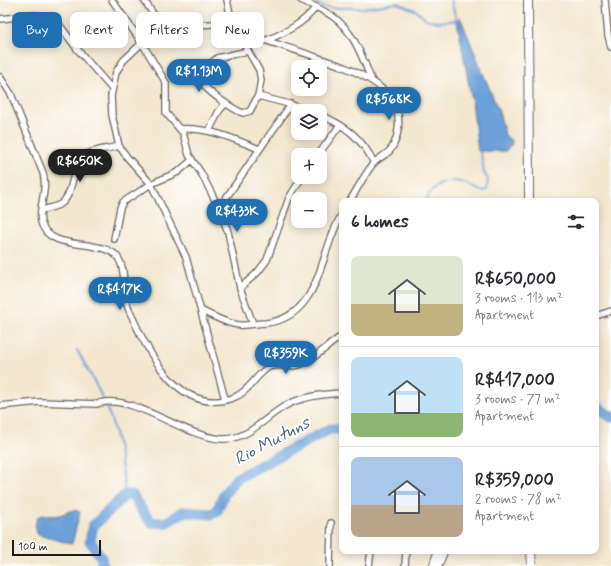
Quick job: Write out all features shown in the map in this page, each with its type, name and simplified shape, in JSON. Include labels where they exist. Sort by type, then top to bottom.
[{"type":"main road","points":[[528,0],[529,198]]},
{"type":"main road","points":[[531,554],[532,566]]},
{"type":"street","points":[[112,0],[136,35]]},
{"type":"street","points":[[144,0],[152,12]]},
{"type":"street","points":[[227,0],[230,12]]},
{"type":"street","points":[[301,0],[335,18],[350,34],[362,55],[371,79]]},
{"type":"street","points":[[605,0],[608,35],[611,47]]},
{"type":"street","points":[[267,40],[304,20],[316,7]]},
{"type":"street","points":[[0,20],[35,15],[49,16],[55,19],[78,50],[111,88]]},
{"type":"street","points":[[264,39],[343,66],[371,79],[381,87],[393,101],[398,118],[398,128],[394,144],[388,154],[374,163],[352,198]]},
{"type":"street","points":[[138,48],[119,67],[111,88],[112,115],[120,146],[127,157],[151,184],[186,257],[225,399]]},
{"type":"street","points":[[144,48],[166,83],[166,113],[180,129],[186,141],[192,160],[201,173],[219,208],[230,241],[240,288],[253,324]]},
{"type":"street","points":[[246,48],[259,70],[260,80],[258,96],[252,108],[245,113],[237,111],[225,104],[204,86],[202,81],[202,73],[206,67],[217,58],[248,52]]},
{"type":"street","points":[[0,77],[11,94],[43,173],[46,187],[42,210],[42,222],[51,237],[62,241],[102,248],[113,252],[119,258],[122,268],[126,303],[153,358],[167,377],[176,385],[203,400],[225,399],[243,392],[270,367],[293,366],[307,362],[339,338]]},
{"type":"street","points":[[219,208],[291,104],[258,96]]},
{"type":"street","points":[[209,131],[217,113],[225,104]]},
{"type":"street","points":[[327,118],[340,125],[360,139],[374,163]]},
{"type":"street","points":[[323,148],[340,125]]},
{"type":"street","points":[[180,129],[194,128],[209,131],[259,149]]},
{"type":"street","points":[[42,210],[61,204],[65,200],[75,170],[82,159],[92,152],[120,146]]},
{"type":"street","points":[[114,239],[121,205],[130,196],[151,184],[174,174],[192,160]]},
{"type":"street","points":[[240,288],[258,273],[267,260],[289,198],[298,184]]},
{"type":"street","points":[[202,311],[234,324],[253,324],[286,318],[299,309],[316,282],[338,222]]},
{"type":"street","points":[[599,315],[611,311]]},
{"type":"street","points":[[0,406],[39,402],[99,404],[107,402],[140,409],[206,436],[228,439],[252,430],[286,406],[318,396],[339,393]]},
{"type":"street","points":[[330,566],[331,523]]},
{"type":"street","points":[[369,566],[371,554]]},
{"type":"street","points":[[405,566],[406,554]]},
{"type":"street","points":[[433,566],[437,554]]},
{"type":"street","points":[[438,566],[443,554]]},
{"type":"water","points":[[460,17],[499,112],[505,135],[513,142],[506,151],[478,151],[472,102],[457,20]]},
{"type":"water","points":[[75,510],[80,512],[72,544],[38,535],[35,527],[37,517],[43,515],[60,515]]},
{"type":"waterway","points":[[312,0],[322,7],[334,8],[363,8],[397,3],[415,10],[426,19],[438,22],[457,20]]},
{"type":"waterway","points":[[451,0],[457,22]]},
{"type":"waterway","points":[[428,198],[431,191],[440,185],[456,181],[482,191],[487,190],[488,179],[484,173],[479,149]]},
{"type":"waterway","points":[[77,350],[100,392],[111,419],[120,457],[125,495]]},
{"type":"waterway","name":"Rio Mutuns","points":[[599,409],[611,417]]},
{"type":"waterway","name":"Rio Mutuns","points":[[102,566],[101,557],[90,541],[93,526],[125,495],[132,495],[151,522],[165,523],[183,512],[211,514],[217,511],[224,494],[237,478],[330,429],[339,429]]}]
